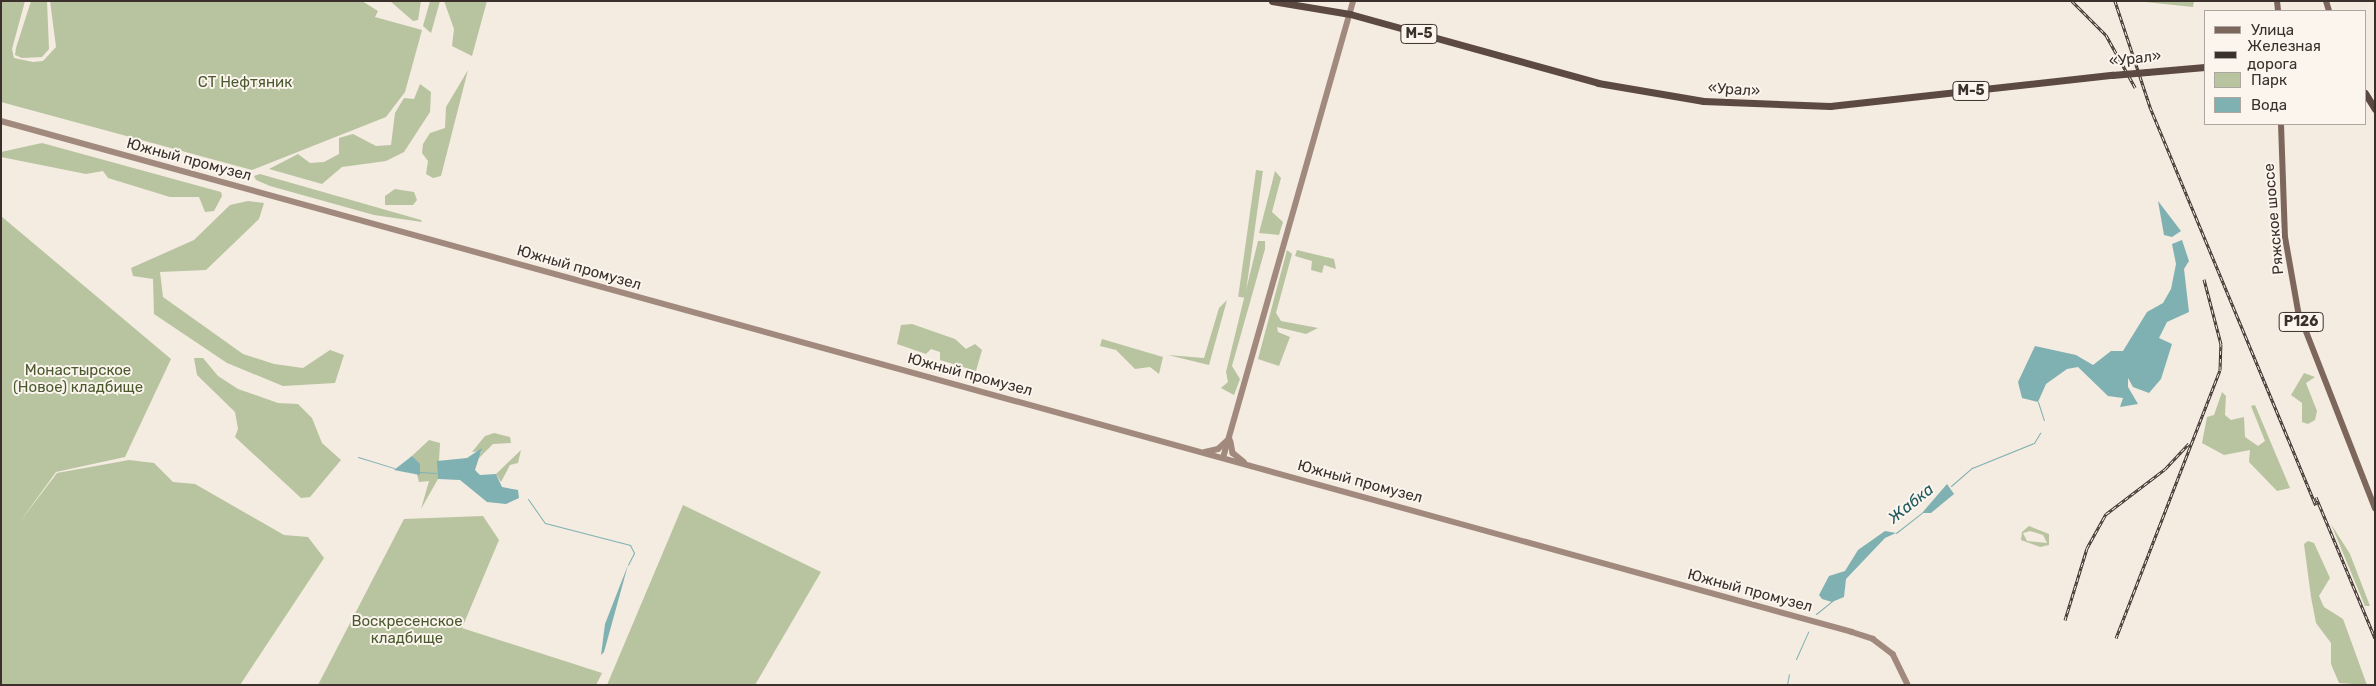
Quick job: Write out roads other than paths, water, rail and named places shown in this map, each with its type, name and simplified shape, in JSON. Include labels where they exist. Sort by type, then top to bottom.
[{"type":"highway","name":"«Урал»","points":[[1272,1],[1350,14],[1598,83],[1665,96],[1757,106],[1830,106],[2204,66]]},
{"type":"highway","points":[[2366,95],[2375,109]]},
{"type":"main road","points":[[1223,458],[1353,1]]},
{"type":"main road","name":"Южный промузел","points":[[1,121],[1873,639],[1893,654],[1908,685]]},
{"type":"main road","name":"Ряжское шоссе","points":[[2281,125],[2285,236],[2298,311],[2375,508]]},
{"type":"main road","points":[[1199,452],[1218,449],[1230,437]]},
{"type":"main road","points":[[1230,437],[1233,453],[1248,465]]},
{"type":"water","points":[[2158,201],[2181,231],[2172,237],[2164,235]]},
{"type":"water","points":[[2182,240],[2189,261],[2184,269],[2189,312],[2167,322],[2159,338],[2172,344],[2161,379],[2149,393],[2133,387],[2128,378],[2128,387],[2138,404],[2120,407],[2123,398],[2108,396],[2078,367],[2067,369],[2046,384],[2038,402],[2022,398],[2018,382],[2035,346],[2076,355],[2093,365],[2111,351],[2123,351],[2147,312],[2163,303],[2171,289],[2176,264],[2172,244]]},
{"type":"water","points":[[482,448],[475,470],[480,475],[496,474],[502,487],[518,490],[519,498],[506,504],[487,502],[460,480],[438,479],[437,461],[467,458]]},
{"type":"water","points":[[412,456],[420,464],[420,475],[394,470]]},
{"type":"water","points":[[1947,484],[1954,494],[1931,513],[1922,513]]},
{"type":"water","points":[[1885,531],[1896,533],[1885,538],[1846,579],[1844,597],[1832,602],[1822,599],[1819,595],[1829,576],[1845,571],[1858,550]]},
{"type":"water","points":[[628,565],[604,652],[601,655],[605,624]]},
{"type":"waterway","points":[[2038,402],[2044,420]]},
{"type":"waterway","name":"Жабка","points":[[1951,486],[1972,468],[2034,443],[2040,433]]},
{"type":"waterway","points":[[358,457],[394,468]]},
{"type":"waterway","points":[[420,472],[436,473]]},
{"type":"waterway","points":[[528,499],[545,523],[630,545],[634,553],[628,565]]},
{"type":"waterway","name":"Жабка","points":[[1896,533],[1922,513]]},
{"type":"waterway","name":"Жабка","points":[[1816,614],[1832,601]]},
{"type":"waterway","name":"Жабка","points":[[1796,659],[1808,632]]},
{"type":"waterway","name":"Жабка","points":[[1787,685],[1789,674]]},
{"type":"railway","points":[[2072,1],[2106,35],[2135,87]]},
{"type":"railway","points":[[2115,1],[2150,107],[2316,505]]},
{"type":"railway","points":[[2116,638],[2220,370],[2221,344],[2204,279]]},
{"type":"railway","points":[[2065,620],[2087,548],[2106,514],[2165,469],[2189,443]]},
{"type":"railway","points":[[2316,497],[2375,638]]},
{"type":"park label","name":"СТ Нефтяник","points":[[245,83]]},
{"type":"park label","name":"Монастырское (Новое) кладбище","points":[[78,378]]},
{"type":"park label","name":"Воскресенское кладбище","points":[[407,630]]}]
